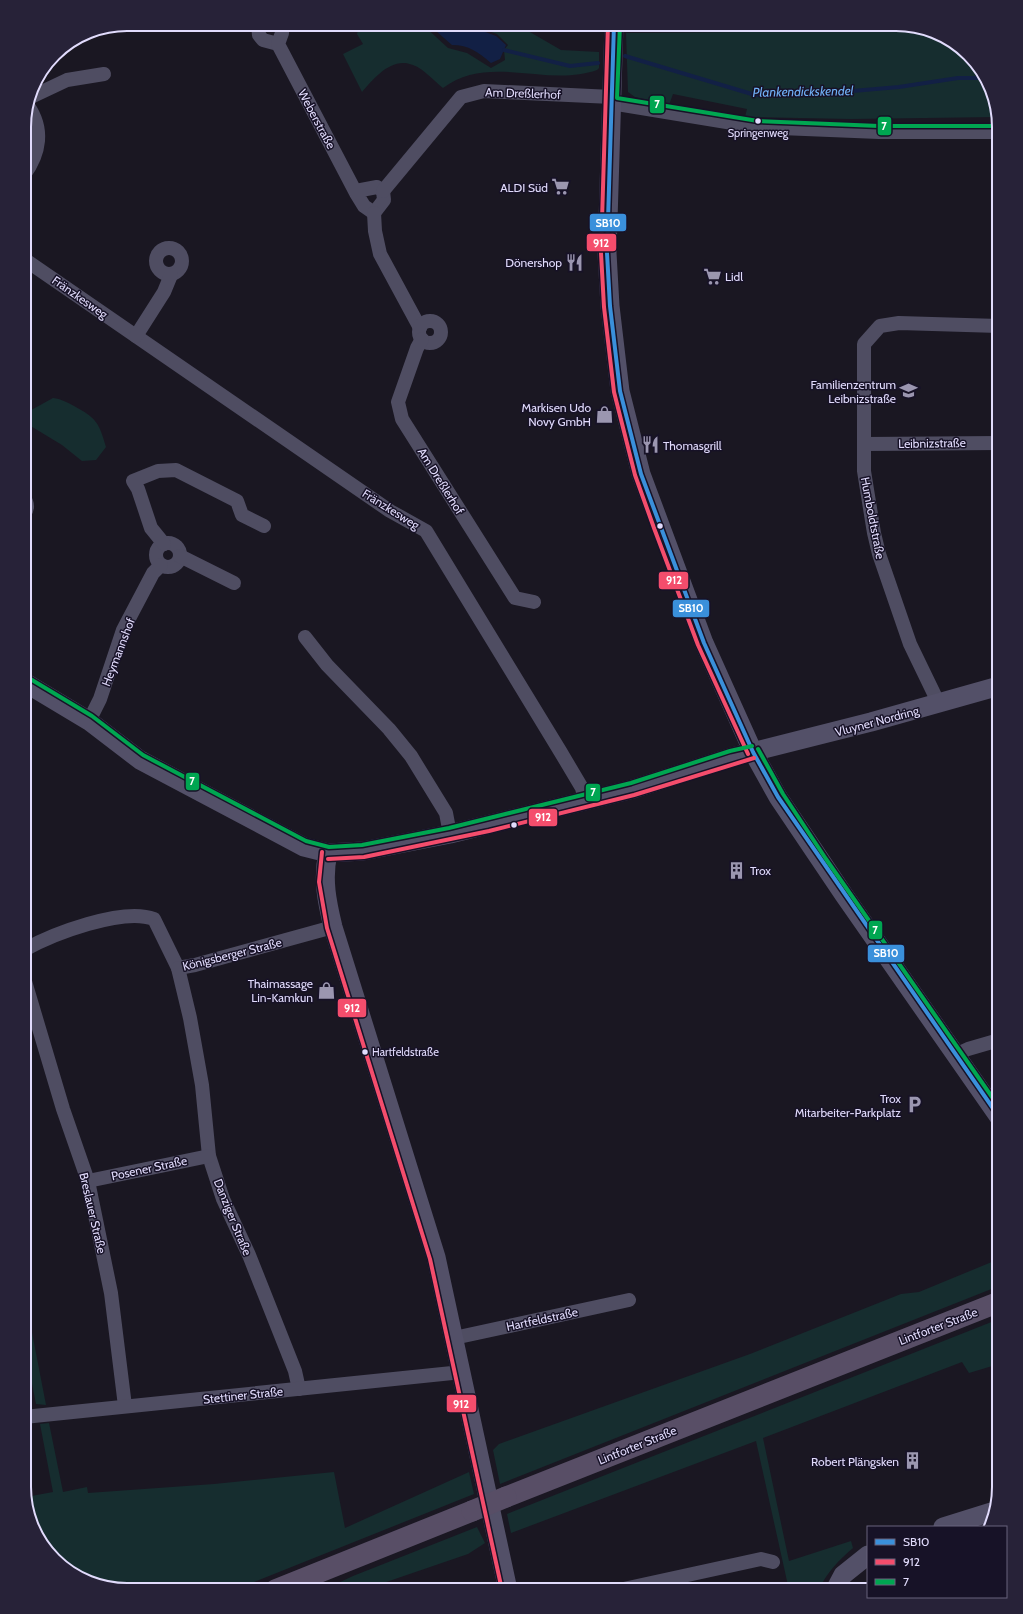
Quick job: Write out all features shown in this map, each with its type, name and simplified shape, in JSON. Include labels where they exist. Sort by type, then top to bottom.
[{"type":"main road","name":"Lintforter Straße","points":[[292,1583],[992,1305]]},
{"type":"street","points":[[259,31],[259,35],[263,40],[278,44],[282,31]]},
{"type":"street","points":[[614,31],[607,253],[610,306],[620,391],[641,474],[691,610],[753,752],[778,797],[821,862],[957,1054],[992,1106]]},
{"type":"street","name":"Weberstraße","points":[[278,44],[356,194],[364,206],[374,213]]},
{"type":"street","points":[[37,94],[67,80],[104,74]]},
{"type":"street","name":"Am Dreßlerhof","points":[[383,191],[461,97],[484,91],[612,100]]},
{"type":"street","points":[[612,100],[757,127],[879,132],[992,132]]},
{"type":"street","points":[[31,162],[40,138],[35,116],[32,112]]},
{"type":"street","points":[[356,194],[361,190],[377,187],[383,191],[384,200],[374,213]]},
{"type":"street","name":"Am Dreßlerhof","points":[[374,213],[375,231],[380,254],[421,334],[398,402],[402,419],[515,598],[534,602]]},
{"type":"street","name":"Fränzkesweg","points":[[31,263],[390,511],[426,531],[564,757],[582,788],[585,801]]},
{"type":"street","points":[[136,336],[164,292],[171,275]]},
{"type":"street","name":"Humboldtstraße","points":[[939,704],[910,644],[879,554],[864,471],[864,344],[880,326],[899,323],[992,326]]},
{"type":"street","name":"Leibnizstraße","points":[[865,444],[992,443]]},
{"type":"street","points":[[164,544],[151,528],[133,481],[158,471],[176,470],[237,501],[242,515],[264,526]]},
{"type":"street","points":[[180,556],[175,565],[166,567],[158,562],[157,554],[158,550],[164,544],[173,544],[177,547],[180,556],[234,583]]},
{"type":"street","name":"Heymannshof","points":[[89,721],[100,699],[123,630],[153,573],[161,565]]},
{"type":"street","points":[[305,637],[327,666],[389,729],[411,756],[446,813],[450,834]]},
{"type":"street","name":"Vluyner Nordring","points":[[31,686],[89,721],[140,760],[304,847],[328,853],[363,851],[450,834],[585,801],[648,785],[732,757],[939,704],[992,688]]},
{"type":"street","points":[[328,853],[324,869],[325,895],[333,927],[431,1242],[462,1372],[507,1583]]},
{"type":"street","name":"Königsberger Straße","points":[[31,946],[76,928],[122,917],[143,915],[154,918],[178,968],[195,965],[333,927]]},
{"type":"street","name":"Danziger Straße","points":[[178,968],[190,1018],[202,1085],[209,1156],[223,1199],[254,1270],[294,1371],[299,1389]]},
{"type":"street","name":"Breslauer Straße","points":[[31,1002],[63,1109],[88,1181],[111,1293],[125,1406]]},
{"type":"street","points":[[957,1054],[992,1042]]},
{"type":"street","name":"Posener Straße","points":[[88,1181],[209,1156]]},
{"type":"street","name":"Hartfeldstraße","points":[[454,1338],[629,1300]]},
{"type":"street","name":"Stettiner Straße","points":[[31,1416],[462,1372]]},
{"type":"street","points":[[946,1526],[989,1513]]},
{"type":"street","points":[[838,1583],[843,1575],[867,1556]]},
{"type":"street","points":[[651,1583],[761,1559],[773,1562]]},
{"type":"green space","points":[[358,31],[430,31],[448,48],[467,53],[491,68],[505,60],[504,50],[508,45],[497,34],[488,31],[528,31],[561,50],[599,52],[599,68],[597,70],[578,75],[499,72],[479,73],[461,78],[443,88],[417,67],[405,63],[398,63],[384,70],[362,92],[343,54],[363,44],[357,34]]},
{"type":"green space","points":[[902,31],[927,36],[949,47],[968,64],[976,74],[987,96],[991,117],[851,119],[745,117],[747,109],[673,94],[669,105],[635,97],[628,92],[626,33]]},
{"type":"green space","points":[[53,398],[61,400],[87,414],[96,422],[99,426],[106,447],[96,460],[82,461],[62,445],[31,426],[31,410]]},
{"type":"green space","points":[[992,1262],[992,1289],[500,1484],[493,1450],[499,1444],[750,1354],[901,1294],[919,1292]]},
{"type":"green space","points":[[992,1322],[992,1366],[969,1373],[962,1362],[763,1438],[789,1561],[851,1541],[853,1548],[833,1567],[822,1583],[787,1583],[756,1441],[511,1533],[507,1514]]},
{"type":"green space","points":[[31,1327],[46,1405],[36,1404],[31,1379]]},
{"type":"green space","points":[[49,1423],[63,1492],[87,1487],[88,1493],[214,1484],[334,1472],[345,1528],[469,1472],[474,1494],[252,1583],[121,1583],[108,1581],[85,1573],[64,1559],[47,1540],[36,1518],[32,1496],[53,1492],[40,1424]]},
{"type":"green space","points":[[477,1527],[485,1543],[468,1554],[383,1583],[338,1583]]},
{"type":"water","points":[[436,31],[483,31],[496,36],[506,45],[500,59],[491,63],[473,50],[463,46],[452,45]]},
{"type":"waterway","name":"Plankendickskendel","points":[[504,50],[570,66],[598,63]]},
{"type":"waterway","name":"Plankendickskendel","points":[[625,56],[755,95],[841,92],[899,87],[958,78],[978,78]]},
{"type":"transit line","name":"912","points":[[608,31],[601,253],[604,307],[614,392],[635,475],[654,528],[698,645],[748,754]]},
{"type":"transit line","name":"SB10","points":[[614,31],[607,253],[610,306],[620,391],[641,474],[704,643],[753,752],[778,797],[992,1107]]},
{"type":"transit line","name":"7","points":[[620,31],[617,98],[758,121],[879,126],[992,126]]},
{"type":"transit line","name":"7","points":[[31,679],[92,716],[143,755],[306,841],[329,847],[362,845],[449,828],[631,783],[730,751],[752,746]]},
{"type":"transit line","name":"7","points":[[758,749],[783,794],[826,859],[992,1097]]},
{"type":"transit line","name":"912","points":[[328,859],[364,857],[489,831],[634,795],[754,758]]},
{"type":"transit line","name":"912","points":[[322,852],[319,882],[327,928],[430,1259],[500,1583]]},
{"type":"place","name":"Springenweg","points":[[758,121]]},
{"type":"place","name":"ALDI Süd","points":[[561,187]]},
{"type":"place","name":"Dönershop","points":[[575,262]]},
{"type":"place","name":"Lidl","points":[[712,276]]},
{"type":"place","name":"Familienzentrum Leibnizstraße","points":[[909,391]]},
{"type":"place","name":"Markisen Udo Novy GmbH","points":[[604,414]]},
{"type":"place","name":"Thomasgrill","points":[[650,445]]},
{"type":"place","name":"Trox","points":[[737,870]]},
{"type":"place","name":"Thaimassage Lin-Kamkun","points":[[326,990]]},
{"type":"place","name":"Hartfeldstraße","points":[[365,1052]]},
{"type":"place","name":"Trox Mitarbeiter-Parkplatz","points":[[914,1105]]},
{"type":"place","name":"Robert Plängsken","points":[[912,1461]]}]
